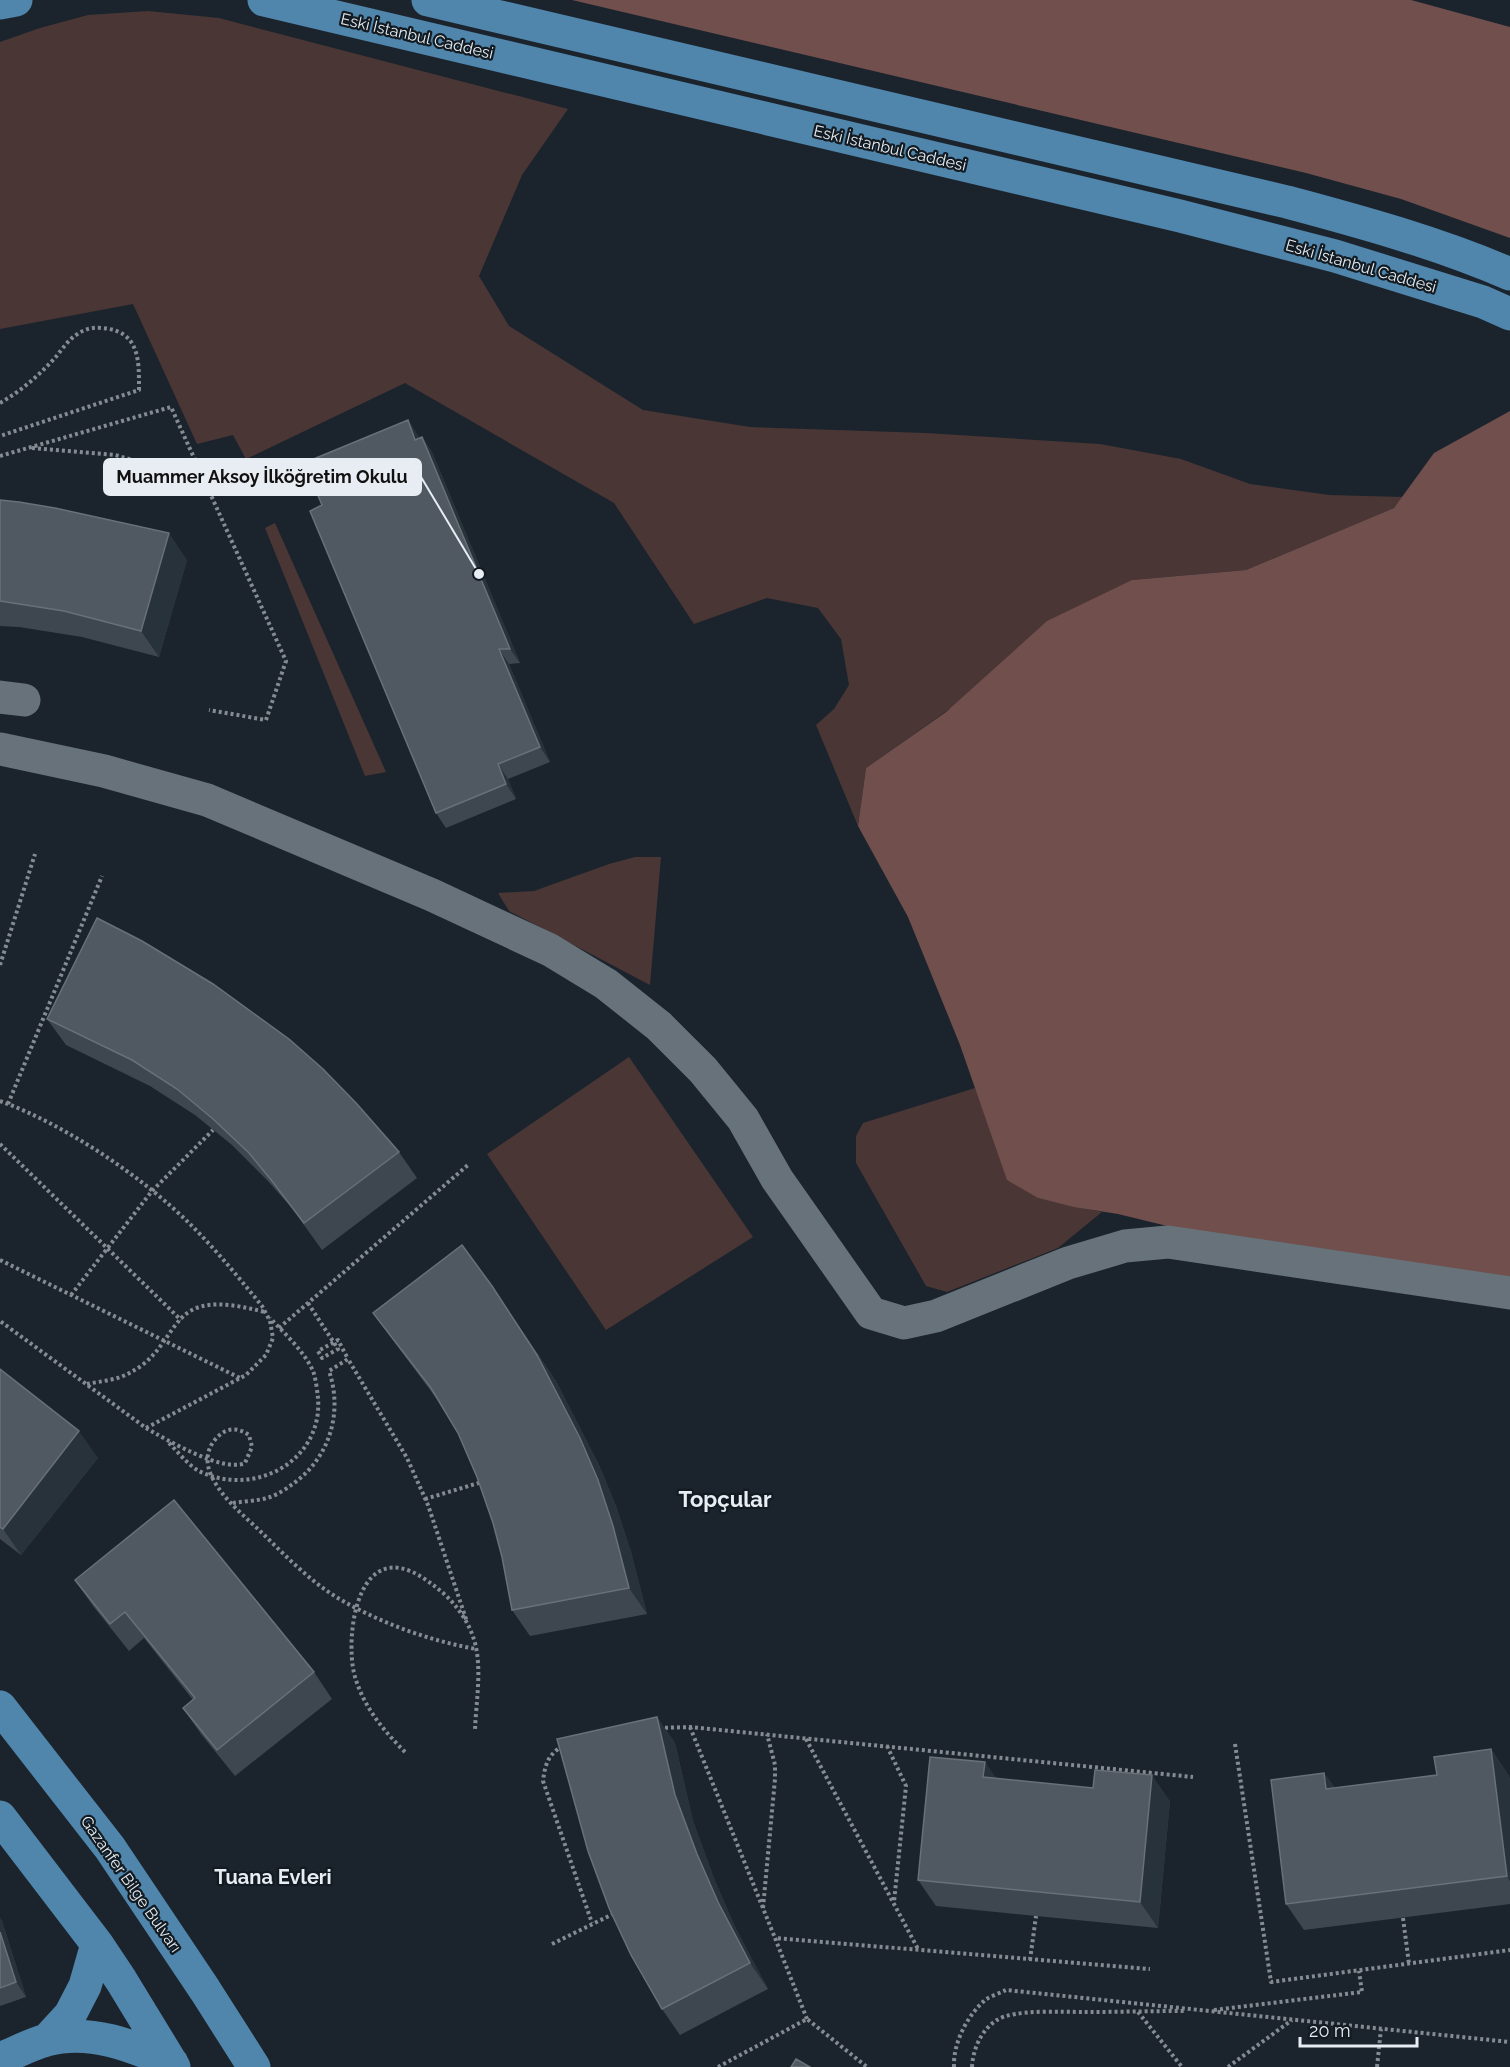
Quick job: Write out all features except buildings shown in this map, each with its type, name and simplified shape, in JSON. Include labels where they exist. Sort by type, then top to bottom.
[{"type":"main road","points":[[0,3],[15,0]]},
{"type":"main road","name":"Eski İstanbul Caddesi","points":[[264,0],[1180,216],[1335,256],[1483,302],[1510,314]]},
{"type":"main road","points":[[428,0],[1287,202],[1353,219],[1510,274]]},
{"type":"main road","name":"Gazanfer Bilge Bulvarı","points":[[0,1707],[110,1848],[254,2067]]},
{"type":"main road","points":[[0,1817],[97,1944],[173,2065]]},
{"type":"main road","points":[[11,2060],[48,2039],[70,2015],[86,1986],[97,1944]]},
{"type":"main road","points":[[48,2039],[87,2036],[130,2044],[173,2065]]},
{"type":"street","points":[[0,749],[104,771],[207,800],[276,827],[443,900],[550,950],[606,984],[659,1026],[703,1070],[743,1119],[777,1179],[871,1313],[904,1323],[936,1316],[1068,1263],[1125,1246],[1168,1242],[1510,1293]]},
{"type":"path","points":[[0,403],[37,376],[74,336],[84,330],[116,329],[127,337],[136,351],[139,363],[139,390],[0,436]]},
{"type":"path","points":[[0,456],[171,407],[286,661],[266,720],[209,710]]},
{"type":"path","points":[[28,447],[115,455],[175,472],[208,489]]},
{"type":"path","points":[[0,965],[35,854]]},
{"type":"path","points":[[8,1104],[102,876]]},
{"type":"path","points":[[0,1101],[53,1126],[103,1156],[152,1191],[192,1226],[229,1266],[307,1359],[314,1373],[319,1410],[317,1424],[304,1452],[292,1462],[260,1477],[241,1480],[224,1479],[198,1470],[164,1439]]},
{"type":"path","points":[[71,1295],[152,1191],[213,1130]]},
{"type":"path","points":[[0,1144],[181,1320]]},
{"type":"path","points":[[279,1328],[468,1165]]},
{"type":"path","points":[[0,1260],[241,1378]]},
{"type":"path","points":[[308,1303],[338,1349],[322,1358],[318,1351],[338,1340],[407,1458],[425,1499],[476,1649],[475,1730]]},
{"type":"path","points":[[86,1384],[129,1374],[153,1355],[191,1310],[203,1306],[244,1307],[266,1312]]},
{"type":"path","points":[[146,1428],[246,1375],[266,1354],[273,1338],[266,1312]]},
{"type":"path","points":[[0,1321],[146,1428],[190,1452],[229,1465],[238,1466],[246,1463],[252,1446],[249,1435],[242,1430],[231,1428],[220,1434],[212,1443],[208,1454],[208,1466],[212,1477],[224,1496],[314,1581],[356,1608],[426,1637],[476,1649]]},
{"type":"path","points":[[232,1504],[270,1497],[298,1480],[318,1460],[326,1446],[334,1421],[334,1384],[329,1371],[348,1359]]},
{"type":"path","points":[[425,1499],[486,1481]]},
{"type":"path","points":[[405,1752],[375,1719],[354,1673],[351,1647],[352,1626],[365,1585],[378,1572],[392,1568],[409,1570],[449,1598],[467,1622]]},
{"type":"path","points":[[652,1729],[674,1726],[690,1727],[1192,1777]]},
{"type":"path","points":[[690,1727],[807,2019],[867,2067]]},
{"type":"path","points":[[763,1908],[775,1779],[775,1765],[766,1734]]},
{"type":"path","points":[[806,1739],[919,1950]]},
{"type":"path","points":[[570,1743],[555,1750],[545,1763],[543,1781],[592,1923]]},
{"type":"path","points":[[1235,1744],[1271,1982],[1510,1950]]},
{"type":"path","points":[[887,1746],[906,1786],[894,1903]]},
{"type":"path","points":[[552,1944],[619,1912]]},
{"type":"path","points":[[1030,1960],[1036,1916]]},
{"type":"path","points":[[1403,1917],[1409,1964]]},
{"type":"path","points":[[775,1938],[1150,1969]]},
{"type":"path","points":[[972,2067],[977,2043],[987,2028],[998,2019],[1012,2015],[1037,2012],[1205,2011],[1362,1992],[1359,1971]]},
{"type":"path","points":[[954,2067],[958,2039],[973,2015],[986,2000],[1006,1990],[1510,2042]]},
{"type":"path","points":[[1138,2012],[1182,2067]]},
{"type":"path","points":[[718,2067],[807,2019]]},
{"type":"path","points":[[1227,2067],[1292,2020]]},
{"type":"path","points":[[1377,2067],[1381,2029]]},
{"type":"shaded area","points":[[572,0],[1411,0],[1510,27],[1510,238],[1401,199],[1306,173]]},
{"type":"shaded area","points":[[148,11],[219,18],[568,109],[522,175],[479,276],[509,326],[643,410],[750,427],[926,433],[1100,444],[1181,459],[1250,484],[1329,495],[1403,497],[1394,508],[1246,570],[1132,580],[866,768],[858,826],[816,725],[834,709],[849,685],[841,639],[818,608],[767,598],[694,624],[614,503],[405,383],[246,459],[233,435],[197,444],[133,304],[0,329],[0,42],[88,15]]},
{"type":"shaded area","points":[[1510,411],[1510,1299],[1464,1298],[1118,1214],[1074,1207],[1038,1198],[1007,1180],[960,1045],[908,917],[858,826],[866,768],[946,712],[1047,621],[1132,580],[1246,570],[1394,508],[1434,453]]},
{"type":"shaded area","points":[[275,523],[386,772],[365,776],[265,528]]},
{"type":"shaded area","points":[[635,857],[661,857],[650,985],[509,911],[498,893],[534,891]]},
{"type":"shaded area","points":[[629,1057],[753,1237],[606,1330],[487,1154]]},
{"type":"shaded area","points":[[975,1088],[988,1121],[1038,1198],[1102,1212],[1058,1248],[947,1292],[926,1286],[856,1163],[856,1136],[863,1123]]},
{"type":"place","name":"Muammer Aksoy İlköğretim Okulu","points":[[479,574]]},
{"type":"district","name":"Topçular","points":[[725,1499]]},
{"type":"district","name":"Tuana Evleri","points":[[273,1877]]}]
